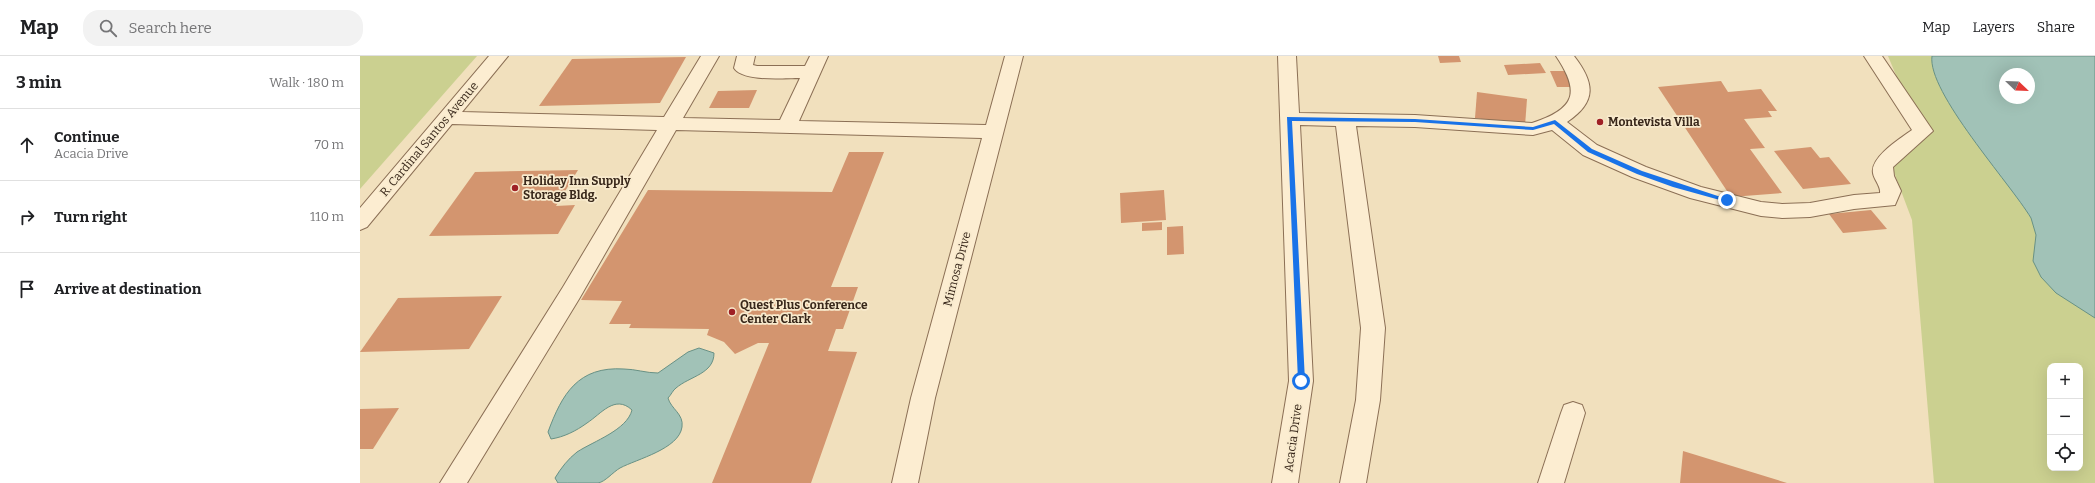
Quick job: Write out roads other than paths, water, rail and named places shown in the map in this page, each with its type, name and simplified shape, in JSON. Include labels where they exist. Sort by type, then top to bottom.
[{"type":"street","name":"R. Cardinal Santos Avenue","points":[[360,222],[499,56]]},
{"type":"street","points":[[453,483],[571,293],[672,124],[710,56]]},
{"type":"street","points":[[746,56],[744,68],[756,72],[816,64]]},
{"type":"street","name":"Mimosa Drive","points":[[905,483],[923,398],[1014,56]]},
{"type":"street","name":"Acacia Drive","points":[[1287,56],[1301,381],[1290,481]]},
{"type":"street","points":[[1289,119],[1415,120],[1533,129],[1555,122],[1575,107],[1581,89],[1579,77],[1565,56]]},
{"type":"street","points":[[1555,122],[1590,150],[1640,172],[1697,193],[1761,209],[1796,211],[1854,202],[1881,202],[1888,200],[1892,191],[1885,179],[1883,168],[1887,161],[1923,131],[1873,56]]},
{"type":"street","points":[[787,125],[816,64]]},
{"type":"street","points":[[447,118],[672,124],[787,125],[994,132]]},
{"type":"street","points":[[1345,119],[1373,328],[1368,400],[1353,483]]},
{"type":"street","points":[[1550,483],[1573,413]]},
{"type":"water","points":[[1932,56],[2095,56],[2095,318],[2056,293],[2041,277],[2033,261],[2036,235],[2031,218],[2021,202],[1972,137],[1942,92],[1934,72]]},
{"type":"water","points":[[699,348],[714,353],[713,360],[706,370],[676,388],[668,398],[682,422],[679,435],[673,441],[666,447],[620,468],[601,482],[558,483],[555,478],[562,467],[577,452],[617,429],[629,417],[632,410],[620,404],[608,407],[574,431],[561,437],[551,439],[548,432],[553,418],[566,395],[574,385],[583,378],[595,372],[608,369],[628,369],[658,373],[688,352]]},
{"type":"place","name":"Montevista Villa","points":[[1600,122]]},
{"type":"place","name":"Holiday Inn Supply Storage Bldg.","points":[[515,188]]},
{"type":"place","name":"Quest Plus Conference Center Clark","points":[[732,312]]}]
